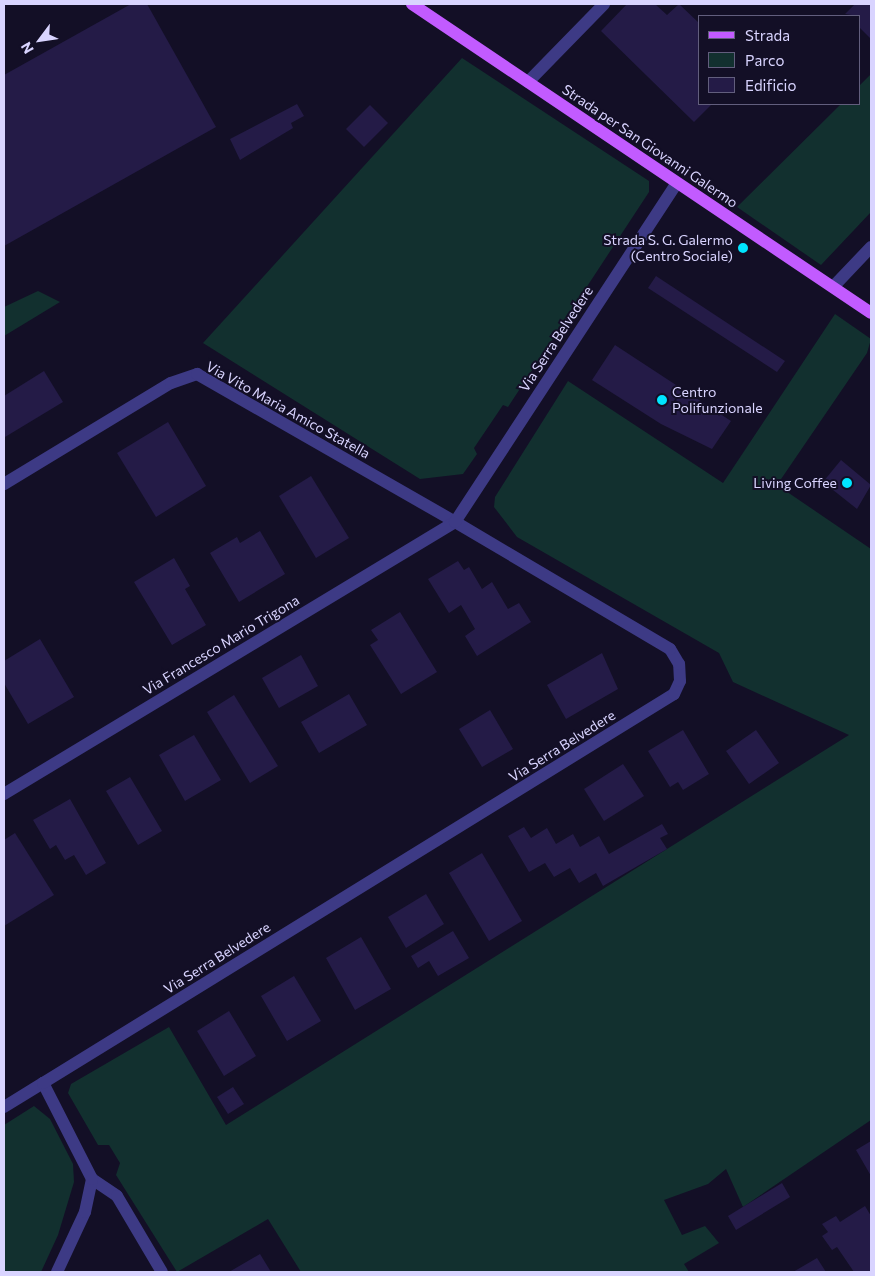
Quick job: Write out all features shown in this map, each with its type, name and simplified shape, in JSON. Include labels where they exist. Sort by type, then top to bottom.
[{"type":"main road","name":"Strada per San Giovanni Galermo","points":[[412,4],[871,313]]},
{"type":"street","points":[[528,82],[604,4]]},
{"type":"street","name":"Via Serra Belvedere","points":[[4,1106],[674,694],[680,681],[679,664],[670,649],[455,522],[677,182]]},
{"type":"street","points":[[833,287],[871,247]]},
{"type":"street","name":"Via Vito Maria Amico Statella","points":[[4,484],[171,383],[197,374],[455,522]]},
{"type":"street","name":"Via Francesco Mario Trigona","points":[[4,794],[455,522]]},
{"type":"street","points":[[43,1082],[92,1180],[117,1196],[162,1272]]},
{"type":"street","points":[[56,1272],[85,1212],[92,1180]]},
{"type":"green space","points":[[462,58],[649,181],[649,192],[508,407],[503,405],[474,448],[477,454],[463,474],[420,479],[203,343]]},
{"type":"green space","points":[[871,74],[871,212],[821,265],[737,207],[840,105],[860,105],[860,85]]},
{"type":"green space","points":[[38,291],[60,302],[4,336],[4,307]]},
{"type":"green space","points":[[835,314],[871,339],[867,353],[777,485],[871,549],[871,1120],[743,1207],[726,1169],[708,1184],[664,1200],[682,1235],[705,1226],[719,1243],[684,1264],[689,1272],[301,1272],[268,1219],[177,1272],[116,1175],[120,1163],[109,1145],[98,1145],[68,1093],[71,1084],[169,1027],[226,1125],[849,735],[733,682],[719,653],[517,537],[494,507],[495,497],[568,381],[723,483]]},
{"type":"green space","points":[[34,1106],[50,1119],[73,1164],[74,1182],[58,1235],[41,1272],[4,1272],[4,1125]]},
{"type":"building","points":[[131,4],[147,4],[216,127],[4,246],[4,75]]},
{"type":"building","points":[[627,4],[655,4],[667,15],[679,4],[698,22],[698,105],[711,105],[694,122],[601,31]]},
{"type":"building","points":[[855,4],[871,4],[871,39],[860,28],[860,15],[845,14]]},
{"type":"building","points":[[297,104],[304,116],[291,123],[293,128],[240,160],[230,139]]},
{"type":"building","points":[[370,105],[388,123],[364,147],[346,129]]},
{"type":"building","points":[[656,276],[785,361],[777,372],[648,288]]},
{"type":"building","name":"Centro Polifunzionale","points":[[615,345],[731,421],[712,449],[661,424],[592,380]]},
{"type":"building","points":[[44,371],[63,402],[5,437],[4,396]]},
{"type":"building","points":[[168,422],[206,486],[156,517],[117,453]]},
{"type":"building","name":"Living Coffee","points":[[841,460],[871,485],[857,509],[823,482]]},
{"type":"building","points":[[311,476],[349,538],[316,558],[279,496]]},
{"type":"building","points":[[260,531],[285,574],[239,602],[210,553],[237,537],[240,543]]},
{"type":"building","points":[[174,558],[190,586],[185,589],[206,625],[172,645],[134,582]]},
{"type":"building","points":[[458,561],[464,570],[469,567],[482,589],[492,582],[508,609],[519,603],[531,622],[477,656],[465,636],[475,629],[461,605],[449,613],[428,579]]},
{"type":"building","points":[[400,612],[437,672],[401,694],[370,645],[378,640],[371,630]]},
{"type":"building","points":[[40,639],[74,697],[28,724],[4,683],[4,661]]},
{"type":"building","points":[[602,653],[618,689],[566,719],[547,685]]},
{"type":"building","points":[[301,655],[318,686],[279,708],[262,678]]},
{"type":"building","points":[[349,694],[367,725],[319,753],[301,722]]},
{"type":"building","points":[[234,695],[278,766],[250,783],[207,712]]},
{"type":"building","points":[[490,710],[513,749],[482,767],[459,729]]},
{"type":"building","points":[[683,730],[709,774],[683,790],[678,782],[670,787],[648,751]]},
{"type":"building","points":[[756,730],[779,763],[749,784],[726,751]]},
{"type":"building","points":[[194,735],[221,780],[185,801],[159,755]]},
{"type":"building","points":[[623,764],[644,796],[604,821],[584,789]]},
{"type":"building","points":[[130,777],[162,831],[138,845],[106,791]]},
{"type":"building","points":[[70,799],[106,863],[86,875],[74,855],[65,860],[56,845],[50,849],[33,820]]},
{"type":"building","points":[[662,824],[668,834],[660,838],[667,849],[603,886],[596,873],[579,883],[570,868],[554,877],[545,863],[529,872],[508,836],[524,827],[531,838],[547,828],[556,844],[573,834],[580,847],[599,836],[609,854]]},
{"type":"building","points":[[15,833],[54,895],[4,926],[4,840]]},
{"type":"building","points":[[482,853],[522,921],[489,941],[449,873]]},
{"type":"building","points":[[426,894],[444,924],[406,948],[388,917]]},
{"type":"building","points":[[453,931],[469,958],[438,976],[429,961],[418,968],[411,956]]},
{"type":"building","points":[[361,937],[391,989],[355,1010],[326,958]]},
{"type":"building","points":[[294,976],[321,1021],[287,1041],[261,996]]},
{"type":"building","points":[[229,1011],[256,1056],[224,1076],[197,1031]]},
{"type":"building","points":[[233,1087],[244,1104],[228,1114],[217,1097]]},
{"type":"building","points":[[871,1141],[871,1176],[856,1150]]},
{"type":"building","points":[[782,1183],[790,1197],[736,1230],[728,1216]]},
{"type":"building","points":[[865,1206],[871,1216],[871,1272],[854,1272],[837,1247],[832,1250],[822,1236],[828,1232],[822,1224],[836,1216],[840,1222]]},
{"type":"building","points":[[260,1254],[271,1272],[229,1272]]},
{"type":"building","points":[[817,1258],[826,1272],[793,1272]]},
{"type":"place","name":"Strada S. G. Galermo (Centro Sociale)","points":[[743,248]]},
{"type":"place","name":"Centro Polifunzionale","points":[[662,400]]},
{"type":"place","name":"Living Coffee","points":[[847,483]]}]
